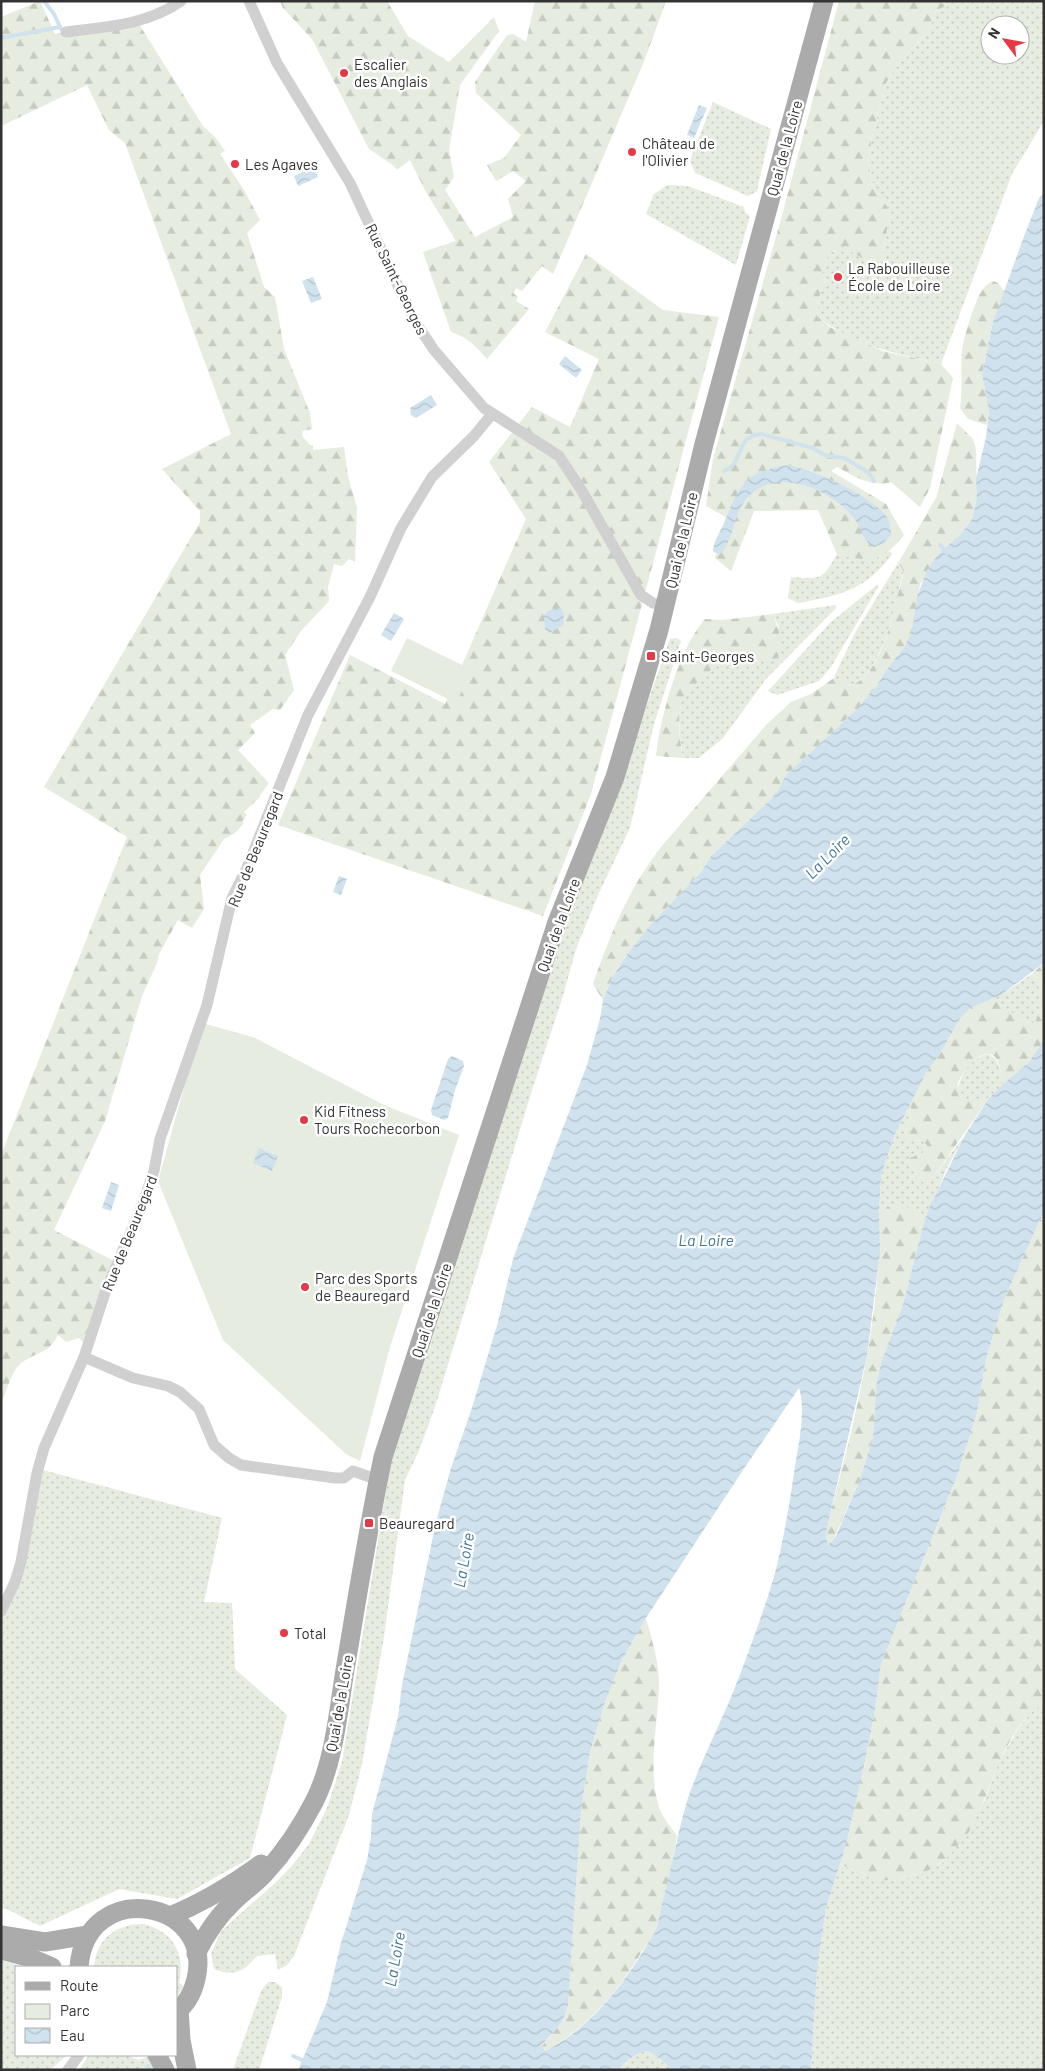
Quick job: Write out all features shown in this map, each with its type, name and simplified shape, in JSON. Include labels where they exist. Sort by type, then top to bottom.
[{"type":"main road","name":"Quai de la Loire","points":[[196,1954],[210,1927],[266,1872],[288,1845],[302,1825],[324,1777],[331,1747],[367,1532],[383,1457],[557,922],[615,777],[665,606],[706,435],[824,1]]},
{"type":"main road","points":[[170,1916],[220,1892],[288,1845]]},
{"type":"main road","points":[[79,1966],[81,1950],[88,1935],[100,1921],[116,1911],[134,1907],[153,1909],[170,1916],[182,1926],[191,1939],[196,1954],[197,1974],[194,1987],[178,2010],[187,2070]]},
{"type":"main road","points":[[1,1935],[45,1942],[88,1935]]},
{"type":"main road","points":[[1,1950],[31,1958],[50,1966]]},
{"type":"main road","points":[[158,2056],[165,2070]]},
{"type":"street","points":[[66,32],[137,21],[154,16],[181,1]]},
{"type":"street","name":"Rue Saint-Georges","points":[[250,1],[277,63],[360,202],[414,320],[443,362],[474,398],[492,414],[559,456],[582,491],[640,595],[653,603],[665,606]]},
{"type":"street","name":"Rue de Beauregard","points":[[1,1611],[15,1582],[21,1562],[37,1473],[44,1448],[85,1354],[106,1290],[141,1208],[154,1171],[160,1139],[207,1005],[232,898],[308,716],[370,597],[401,528],[432,477],[474,436],[492,414]]},
{"type":"street","points":[[85,1354],[132,1378],[168,1386],[180,1392],[199,1409],[214,1445],[229,1458],[241,1465],[335,1478],[344,1478],[353,1471],[378,1480]]},
{"type":"street","points":[[68,2070],[78,2056]]},
{"type":"green space","points":[[40,1],[55,34],[137,21],[203,126],[215,137],[225,151],[220,154],[244,190],[260,220],[247,233],[264,287],[275,297],[284,349],[310,413],[312,429],[302,431],[303,437],[310,445],[313,445],[313,450],[344,447],[348,476],[357,508],[355,562],[349,559],[342,566],[334,564],[328,587],[329,601],[301,631],[285,655],[294,690],[280,710],[273,709],[250,725],[255,733],[238,750],[269,783],[260,797],[244,812],[247,815],[242,822],[244,823],[235,833],[224,839],[200,875],[204,909],[192,928],[178,920],[159,954],[157,963],[142,996],[105,1121],[54,1230],[118,1263],[88,1348],[79,1338],[66,1342],[58,1335],[50,1347],[18,1366],[10,1380],[1,1407],[1,1155],[127,837],[44,787],[200,522],[200,511],[162,469],[231,434],[125,143],[109,130],[87,85],[1,126],[1,17]]},
{"type":"green space","points":[[280,1],[387,1],[408,36],[449,62],[494,17],[499,31],[460,85],[449,150],[454,177],[445,190],[475,237],[513,217],[508,199],[526,181],[513,171],[496,181],[487,165],[504,158],[521,135],[476,93],[475,82],[507,35],[513,34],[526,42],[535,1],[666,1],[645,59],[553,274],[542,266],[522,291],[516,288],[513,293],[518,297],[516,301],[529,309],[487,359],[471,342],[451,332],[423,252],[456,241],[426,192],[410,160],[397,170],[369,149],[312,39],[283,8]]},
{"type":"green space","points":[[839,1],[952,1],[936,11],[929,31],[898,64],[886,83],[872,137],[868,162],[874,190],[882,198],[890,212],[882,259],[865,260],[849,250],[830,252],[822,273],[826,278],[819,297],[817,316],[830,327],[883,351],[941,364],[953,378],[930,488],[920,507],[891,482],[869,482],[837,467],[831,471],[886,504],[904,535],[889,551],[882,556],[867,559],[837,554],[818,510],[754,511],[731,571],[715,558],[726,517],[706,506],[713,459],[781,219]]},
{"type":"green space","points":[[952,1],[1044,1],[1044,121],[1012,174],[941,364],[892,352],[860,341],[831,326],[817,316],[819,297],[826,278],[822,273],[830,252],[849,250],[865,260],[882,259],[890,212],[882,198],[874,190],[868,162],[872,137],[886,83],[898,64],[929,31],[936,11]]},
{"type":"green space","points":[[713,102],[771,129],[757,191],[748,196],[695,173],[690,160]]},
{"type":"green space","points":[[667,185],[688,186],[744,207],[745,212],[750,216],[736,265],[646,214],[654,194]]},
{"type":"green space","points":[[586,254],[663,310],[719,317],[591,794],[543,916],[278,825],[350,655],[445,704],[526,519],[489,462],[532,407],[570,427],[599,359],[545,332]]},
{"type":"green space","points":[[993,281],[998,283],[1005,292],[993,322],[982,374],[989,412],[987,425],[968,419],[960,408],[961,357],[965,334],[977,300],[983,289]]},
{"type":"green space","points":[[957,423],[973,439],[976,449],[977,498],[972,519],[960,535],[939,553],[920,584],[913,631],[905,646],[878,684],[857,709],[786,775],[771,799],[712,855],[701,872],[651,924],[628,953],[612,978],[603,1000],[593,984],[606,948],[630,895],[661,847],[767,724],[791,702],[811,694],[834,678],[849,686],[859,681],[876,661],[887,634],[902,579],[903,572],[898,563],[936,498]]},
{"type":"green space","points":[[890,551],[892,554],[872,576],[851,589],[839,594],[798,603],[788,598],[791,577],[815,578],[824,574],[837,554],[870,559]]},
{"type":"green space","points":[[898,563],[903,573],[886,638],[871,669],[861,680],[849,686],[834,678],[835,675],[855,633]]},
{"type":"green space","points":[[878,584],[831,667],[819,681],[777,695],[768,691],[831,622]]},
{"type":"green space","points":[[836,605],[836,608],[766,679],[723,738],[699,758],[683,758],[680,707],[685,696],[698,682],[721,661],[733,655],[743,655],[758,662],[779,628],[773,614]]},
{"type":"green space","points":[[773,614],[782,641],[778,657],[771,661],[760,662],[746,656],[734,655],[713,668],[689,692],[681,704],[679,724],[683,758],[656,756],[666,704],[672,684],[687,647],[705,619],[723,620]]},
{"type":"green space","points":[[407,638],[472,670],[456,703],[391,671]]},
{"type":"green space","points":[[676,638],[681,641],[654,724],[630,828],[598,895],[576,949],[435,1407],[418,1453],[405,1480],[384,1637],[362,1764],[349,1815],[294,1956],[287,1965],[278,1970],[275,1954],[257,1956],[243,1969],[233,1973],[214,1969],[211,1954],[221,1931],[291,1867],[309,1844],[327,1808],[342,1762],[391,1460],[559,939],[596,847],[670,639]]},
{"type":"green space","points":[[1044,963],[1044,1040],[1028,1063],[1003,1084],[998,1063],[995,1057],[990,1054],[979,1057],[968,1067],[958,1083],[958,1095],[973,1102],[989,1098],[934,1176],[929,1182],[924,1183],[918,1179],[909,1162],[910,1158],[924,1152],[927,1146],[923,1141],[916,1140],[910,1142],[906,1139],[905,1134],[911,1113],[911,1102],[926,1073],[941,1052],[960,1018],[972,1007],[990,999],[1023,1020],[1034,1023],[1042,1005],[1042,999],[1039,986],[1032,974]]},
{"type":"green space","points":[[1032,974],[1040,987],[1043,1005],[1043,1010],[1034,1023],[1023,1020],[990,999],[1001,995]]},
{"type":"green space","name":"Parc des Sports de Beauregard","points":[[202,1023],[253,1037],[384,1105],[459,1135],[390,1347],[360,1461],[346,1454],[223,1340],[158,1181]]},
{"type":"green space","points":[[988,1054],[995,1059],[1001,1071],[1003,1084],[982,1101],[977,1103],[965,1100],[958,1095],[958,1088],[966,1069],[976,1059]]},
{"type":"green space","points":[[911,1102],[911,1113],[905,1134],[910,1142],[916,1140],[923,1141],[927,1147],[924,1152],[909,1162],[918,1179],[934,1176],[965,1135],[947,1168],[924,1222],[913,1212],[898,1206],[879,1213],[881,1176],[894,1136]]},
{"type":"green space","points":[[900,1205],[909,1208],[924,1222],[903,1304],[881,1363],[876,1387],[873,1437],[860,1479],[835,1536],[828,1546],[826,1535],[829,1519],[857,1406],[871,1329],[879,1252],[879,1213],[890,1206]]},
{"type":"green space","points":[[1044,1211],[1044,1707],[1040,1706],[1027,1717],[1016,1731],[999,1763],[978,1815],[970,1830],[952,1852],[939,1864],[925,1872],[896,1880],[878,1880],[840,1864],[863,1771],[875,1711],[881,1664],[957,1476],[977,1413],[986,1359],[1004,1300]]},
{"type":"green space","points":[[43,1470],[222,1518],[204,1602],[232,1603],[235,1669],[287,1715],[250,1858],[177,1899],[119,1889],[40,1926],[7,1909],[1,1909],[1,1615],[26,1563]]},
{"type":"green space","points":[[646,1618],[655,1651],[659,1676],[653,1762],[656,1792],[660,1811],[677,1836],[666,1895],[652,1936],[622,1982],[588,2020],[574,2032],[545,2051],[541,2047],[562,2022],[568,2006],[581,1811],[590,1752],[605,1702],[621,1662]]},
{"type":"green space","points":[[1040,1706],[1044,1707],[1044,2070],[811,2070],[817,1971],[826,1908],[840,1864],[866,1876],[903,1879],[925,1872],[943,1862],[984,1802],[999,1762],[1016,1732],[1030,1713]]},
{"type":"green space","points":[[134,1924],[154,1927],[170,1938],[175,1946],[181,1963],[179,1983],[184,1986],[178,1995],[178,1966],[94,1966],[99,1948],[104,1941],[117,1930]]},
{"type":"green space","points":[[1,1960],[21,1966],[15,1966],[15,2056],[66,2056],[50,2070],[1,2070]]},
{"type":"green space","points":[[268,1982],[275,1982],[282,1987],[282,1997],[259,2070],[233,2070],[261,1991]]},
{"type":"green space","points":[[645,2051],[653,2054],[672,2070],[618,2070],[638,2052]]},
{"type":"green space","points":[[88,2056],[129,2056],[138,2060],[148,2057],[157,2070],[79,2070]]},
{"type":"water","points":[[699,105],[707,108],[694,138],[687,135]]},
{"type":"water","points":[[314,167],[318,177],[298,186],[294,176]]},
{"type":"water","name":"La Loire","points":[[1044,192],[1044,963],[1001,995],[972,1007],[960,1018],[941,1052],[926,1073],[894,1136],[881,1176],[879,1213],[880,1251],[867,1356],[829,1519],[826,1535],[828,1545],[836,1536],[860,1479],[873,1437],[876,1387],[881,1363],[903,1304],[924,1222],[930,1206],[965,1135],[989,1098],[1028,1063],[1044,1040],[1044,1211],[1004,1300],[986,1359],[977,1413],[957,1476],[881,1664],[875,1711],[863,1771],[845,1848],[826,1908],[817,1971],[811,2070],[672,2070],[656,2056],[645,2052],[634,2056],[618,2070],[298,2070],[327,2002],[341,1943],[367,1860],[372,1814],[398,1717],[402,1685],[436,1522],[451,1468],[471,1411],[498,1322],[513,1259],[587,1065],[600,1019],[603,1000],[612,978],[628,953],[651,924],[701,872],[712,855],[771,799],[786,775],[857,709],[878,684],[905,646],[912,631],[917,597],[927,570],[939,553],[960,535],[972,519],[977,498],[976,479],[986,437],[989,412],[982,374],[993,322],[1039,198]],"holes":[[[799,1388],[801,1396],[800,1437],[775,1573],[739,1677],[688,1798],[655,1930],[633,1967],[608,2000],[579,2029],[545,2051],[541,2046],[562,2022],[568,2006],[581,1811],[590,1752],[605,1702],[621,1662],[646,1618]]]},
{"type":"water","points":[[313,277],[322,299],[311,303],[302,281]]},
{"type":"water","points":[[565,356],[582,370],[576,378],[559,364]]},
{"type":"water","points":[[431,395],[437,405],[416,418],[411,415],[410,408]]},
{"type":"water","points":[[788,465],[826,477],[864,497],[886,515],[891,535],[884,543],[874,547],[864,538],[853,517],[831,498],[818,490],[803,485],[774,483],[761,487],[749,496],[740,509],[726,547],[721,554],[713,552],[715,541],[734,499],[746,482],[762,471]]},
{"type":"water","points":[[559,607],[564,615],[563,625],[550,633],[545,629],[544,616],[548,611]]},
{"type":"water","points":[[394,613],[404,619],[391,641],[381,635]]},
{"type":"water","points":[[339,876],[347,879],[341,895],[333,892]]},
{"type":"water","points":[[452,1056],[463,1061],[464,1066],[455,1090],[448,1118],[444,1120],[432,1115],[431,1110],[448,1059]]},
{"type":"water","points":[[259,1148],[278,1156],[272,1171],[253,1163]]},
{"type":"water","points":[[111,1182],[119,1185],[111,1211],[102,1208]]},
{"type":"waterway","points":[[44,1],[54,14],[61,29]]},
{"type":"waterway","points":[[1,38],[60,27]]},
{"type":"waterway","points":[[724,471],[735,462],[743,444],[753,436],[761,434],[813,448],[824,455],[844,458],[868,472],[874,481]]},
{"type":"waterway","points":[[940,545],[947,553]]},
{"type":"waterway","points":[[293,2056],[302,2060]]},
{"type":"waterway","points":[[148,2066],[150,2070]]},
{"type":"place","name":"Escalier des Anglais","points":[[344,73]]},
{"type":"place","name":"Château de l'Olivier","points":[[632,152]]},
{"type":"place","name":"Les Agaves","points":[[235,164]]},
{"type":"place","name":"La Rabouilleuse École de Loire","points":[[838,277]]},
{"type":"place","name":"Saint-Georges","points":[[651,656]]},
{"type":"place","name":"Kid Fitness Tours Rochecorbon","points":[[304,1120]]},
{"type":"place","name":"Parc des Sports de Beauregard","points":[[305,1287]]},
{"type":"place","name":"Beauregard","points":[[369,1523]]},
{"type":"place","name":"Total","points":[[284,1633]]}]
